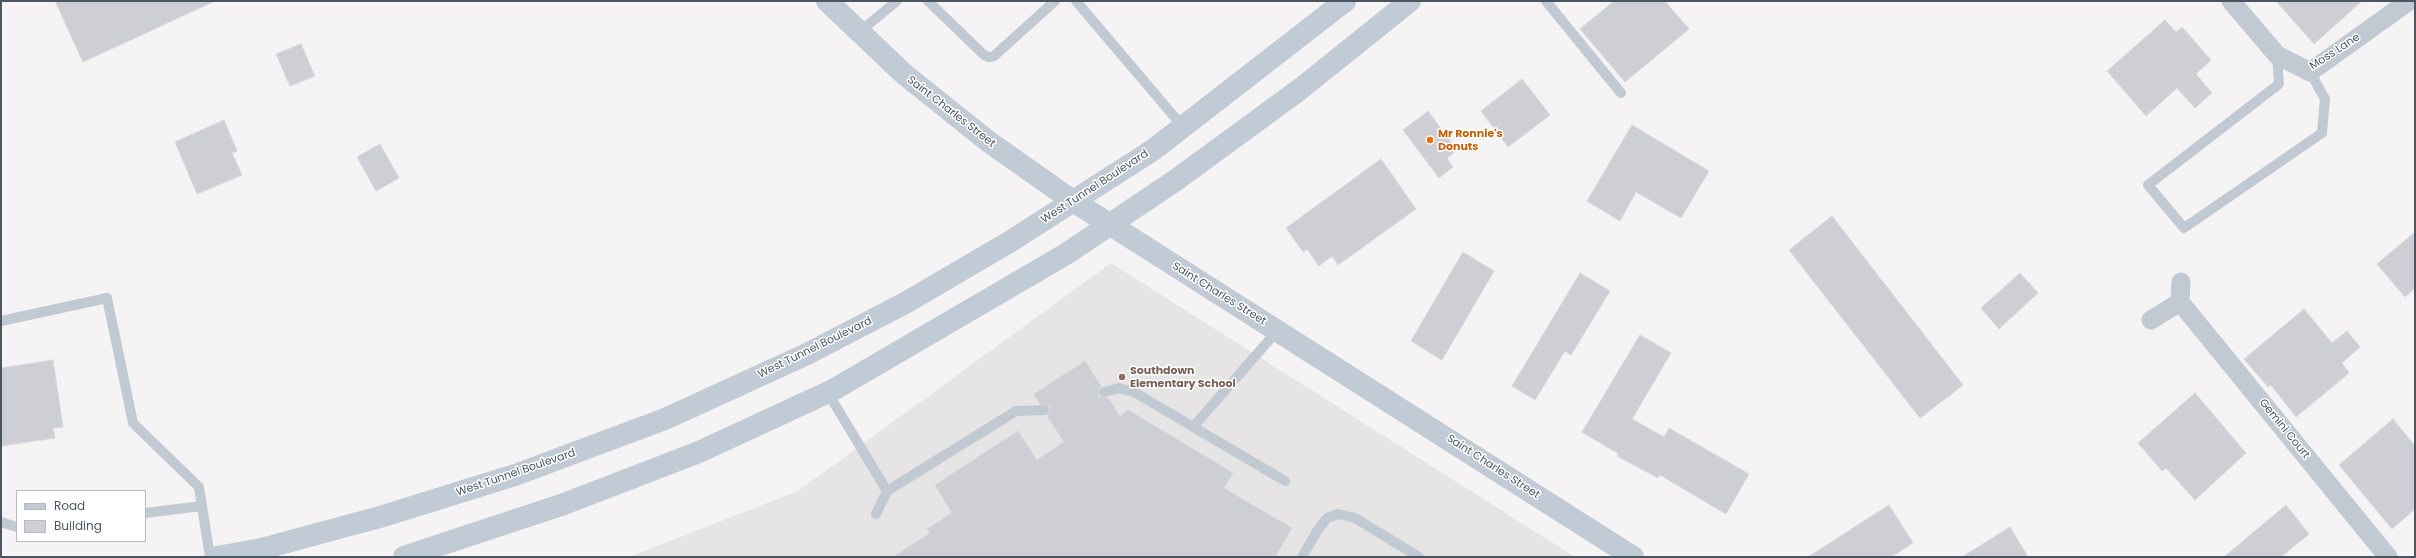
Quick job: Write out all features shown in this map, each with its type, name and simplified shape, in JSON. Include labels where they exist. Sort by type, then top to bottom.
[{"type":"main road","name":"Saint Charles Street","points":[[827,1],[858,33],[904,74],[989,142],[1073,201],[1278,330],[1628,556]]},
{"type":"main road","name":"West Tunnel Boulevard","points":[[216,557],[261,549],[380,517],[515,475],[665,419],[807,354],[907,302],[1011,241],[1152,150],[1345,1]]},
{"type":"main road","points":[[404,557],[557,507],[699,452],[828,392],[955,320],[1066,254],[1110,225],[1176,180],[1299,90],[1410,1]]},
{"type":"street","name":"Moss Lane","points":[[2231,1],[2276,55],[2310,72],[2409,1]]},
{"type":"street","points":[[2151,320],[2180,302],[2181,282]]},
{"type":"street","name":"Gemini Court","points":[[2180,302],[2388,557]]},
{"type":"lane","points":[[858,33],[897,1]]},
{"type":"lane","points":[[928,1],[984,55],[989,57],[994,56],[1055,1]]},
{"type":"lane","points":[[1076,1],[1183,127]]},
{"type":"lane","points":[[1551,3],[1621,93]]},
{"type":"lane","points":[[2276,55],[2279,84],[2148,185],[2184,228],[2322,134],[2325,99],[2310,72]]},
{"type":"lane","points":[[1,321],[107,298],[133,423],[199,487],[210,557]]},
{"type":"lane","points":[[1193,427],[1278,330]]},
{"type":"lane","points":[[1104,392],[1126,389],[1285,481]]},
{"type":"lane","points":[[828,392],[887,491]]},
{"type":"lane","points":[[876,514],[887,491],[1016,411],[1044,410]]},
{"type":"lane","points":[[146,513],[202,506]]},
{"type":"lane","points":[[1302,557],[1317,531],[1327,518],[1338,514],[1355,518],[1419,557]]},
{"type":"lane","points":[[1,522],[16,527]]},
{"type":"shaded area","name":"Southdown Elementary School","points":[[1111,263],[1575,557],[629,557],[798,491]]},
{"type":"building","points":[[55,1],[215,1],[83,62]]},
{"type":"building","points":[[1614,1],[1665,1],[1689,29],[1625,82],[1580,29]]},
{"type":"building","points":[[2276,1],[2362,1],[2314,44]]},
{"type":"building","points":[[2165,20],[2176,32],[2182,27],[2211,60],[2196,74],[2212,93],[2195,108],[2177,88],[2146,116],[2107,71]]},
{"type":"building","points":[[301,44],[315,76],[290,86],[276,54]]},
{"type":"building","points":[[1522,79],[1550,115],[1508,147],[1481,111]]},
{"type":"building","name":"Mr Ronnie's Donuts","points":[[1428,111],[1457,150],[1447,158],[1453,167],[1439,178],[1403,130]]},
{"type":"building","points":[[224,120],[237,151],[232,153],[242,175],[197,194],[175,142]]},
{"type":"building","points":[[1632,125],[1709,171],[1681,218],[1636,192],[1620,221],[1587,201]]},
{"type":"building","points":[[380,144],[399,178],[376,191],[357,157]]},
{"type":"building","points":[[1381,159],[1416,209],[1338,265],[1332,256],[1319,266],[1307,249],[1303,252],[1286,228]]},
{"type":"building","points":[[1832,216],[1963,385],[1920,418],[1789,250]]},
{"type":"building","points":[[2415,232],[2415,288],[2405,297],[2377,264]]},
{"type":"building","points":[[1463,252],[1494,271],[1442,360],[1411,341]]},
{"type":"building","points":[[1580,273],[1610,291],[1571,355],[1565,351],[1535,400],[1512,386]]},
{"type":"building","points":[[2020,273],[2038,293],[1999,329],[1981,308]]},
{"type":"building","points":[[2304,309],[2332,343],[2347,331],[2360,347],[2342,363],[2349,373],[2296,417],[2271,385],[2268,387],[2244,359]]},
{"type":"building","points":[[1640,335],[1671,353],[1632,419],[1664,437],[1669,428],[1749,474],[1726,514],[1660,475],[1658,478],[1617,456],[1619,454],[1582,432]]},
{"type":"building","points":[[53,360],[63,427],[53,428],[55,438],[1,446],[1,368]]},
{"type":"building","name":"Southdown Elementary School","points":[[1085,361],[1101,386],[1098,391],[1099,396],[1108,398],[1120,416],[1128,410],[1233,473],[1224,488],[1292,528],[1275,557],[893,557],[930,533],[927,529],[952,513],[935,485],[1018,431],[1037,460],[1064,442],[1047,416],[1050,410],[1049,406],[1040,404],[1034,394]]},
{"type":"building","points":[[2195,393],[2246,453],[2195,500],[2166,468],[2162,471],[2138,443]]},
{"type":"building","points":[[2393,419],[2415,446],[2415,509],[2392,529],[2339,465]]},
{"type":"building","points":[[1889,505],[1913,543],[1891,557],[1808,557]]},
{"type":"building","points":[[2286,505],[2309,534],[2281,557],[2224,557]]},
{"type":"building","points":[[2010,527],[2028,557],[1962,557]]},
{"type":"place","name":"Mr Ronnie's Donuts","points":[[1430,140]]},
{"type":"place","name":"Southdown Elementary School","points":[[1122,377]]}]
